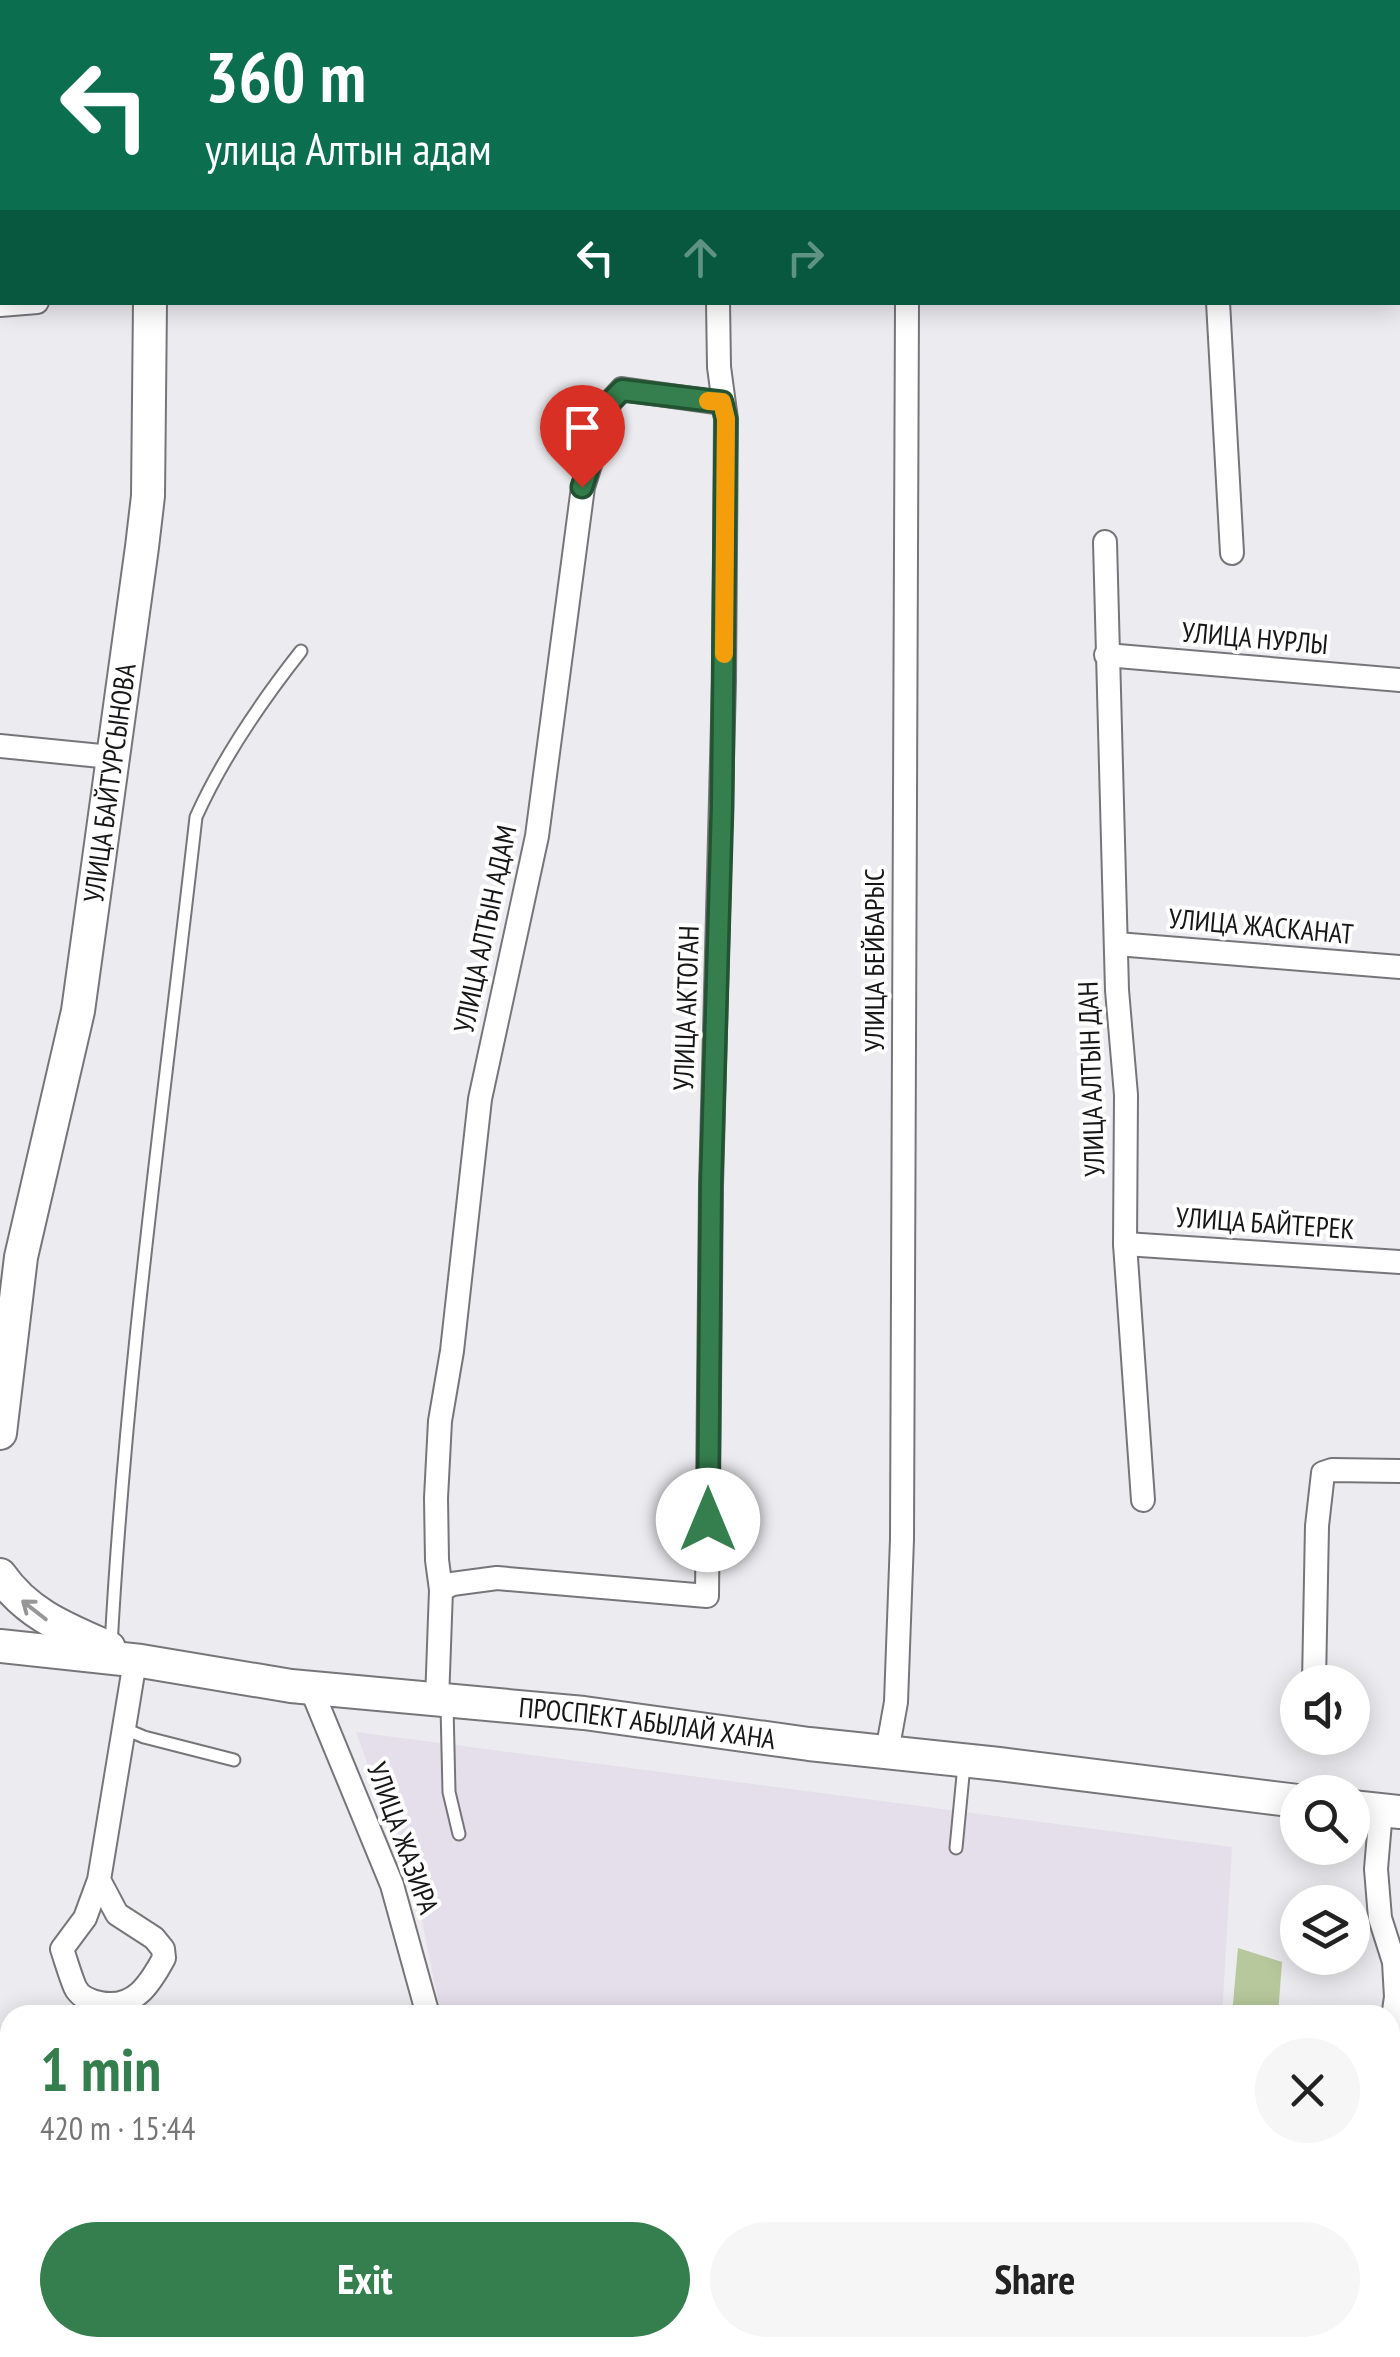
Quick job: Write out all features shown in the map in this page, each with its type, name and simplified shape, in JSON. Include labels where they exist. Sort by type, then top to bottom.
[{"type":"main road","name":"УЛИЦА БАЙТУРСЫНОВА","points":[[0,1434],[11,1245],[33,1209],[78,1011],[148,496],[150,305]]},
{"type":"main road","points":[[0,1224],[33,1209]]},
{"type":"main road","points":[[0,1576],[42,1618],[129,1657]]},
{"type":"main road","name":"ПРОСПЕКТ АБЫЛАЙ ХАНА","points":[[0,1646],[129,1657],[290,1686],[584,1713],[808,1744],[1280,1799]]},
{"type":"street","points":[[1400,15],[1400,70]]},
{"type":"street","name":"УЛИЦА АКТОГАН","points":[[441,1590],[452,1584],[497,1578],[707,1596],[711,1186],[724,682],[726,419],[718,305]]},
{"type":"street","name":"УЛИЦА БЕЙБАРЫС","points":[[888,1752],[896,1702],[900,1618],[907,305]]},
{"type":"street","points":[[1218,305],[1232,552]]},
{"type":"street","name":"УЛИЦА АЛТЫН АДАМ","points":[[441,1590],[436,1560],[440,1422],[452,1351],[475,1132],[537,836],[582,487],[610,402],[622,390],[722,402]]},
{"type":"street","name":"УЛИЦА АЛТЫН ДАН","points":[[1105,542],[1106,655],[1126,1095],[1126,1244],[1143,1500]]},
{"type":"street","name":"УЛИЦА НУРЛЫ","points":[[1106,655],[1400,680]]},
{"type":"street","points":[[0,746],[111,757]]},
{"type":"street","name":"УЛИЦА ЖАСКАНАТ","points":[[1117,944],[1400,967]]},
{"type":"street","name":"УЛИЦА БАЙТЕРЕК","points":[[1126,1244],[1400,1262]]},
{"type":"street","points":[[1314,1665],[1317,1526],[1323,1473],[1400,1471]]},
{"type":"street","points":[[441,1590],[442,1701]]},
{"type":"street","points":[[99,1880],[117,1914],[154,1938],[164,1954],[152,1980],[140,1994],[111,2005],[84,1996],[76,1989],[62,1949],[85,1918],[99,1880],[125,1729],[129,1657]]},
{"type":"street","name":"УЛИЦА ЖАЗИРА","points":[[310,1686],[392,1884],[425,2005]]},
{"type":"street","points":[[1378,1809],[1376,1869],[1380,1918],[1394,1962],[1395,2005]]},
{"type":"lane","points":[[129,1657],[117,1531],[138,1308],[196,817],[216,772],[300,651]]},
{"type":"lane","points":[[442,1701],[449,1792],[459,1834]]},
{"type":"lane","points":[[125,1729],[234,1760]]},
{"type":"lane","points":[[956,1848],[964,1761]]},
{"type":"shaded area","points":[[356,1732],[1232,1847],[1223,2005],[439,2005],[420,1911]]},
{"type":"green space","points":[[1238,1948],[1280,1961],[1279,2005],[1233,2005]]},
{"type":"slow traffic","points":[[708,401],[722,402],[726,419],[724,654]]},
{"type":"route","points":[[582,487],[610,402],[622,390],[722,402],[726,419],[724,682],[711,1186],[708,1520]]}]
